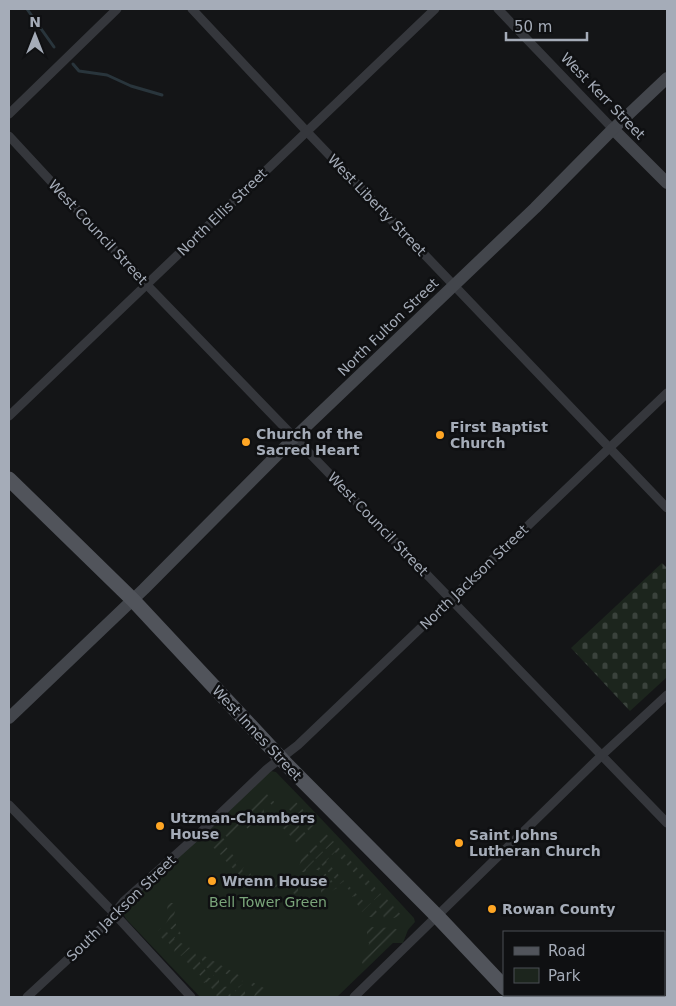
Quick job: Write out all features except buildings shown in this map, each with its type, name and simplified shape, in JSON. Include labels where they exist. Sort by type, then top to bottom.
[{"type":"main road","name":"West Innes Street","points":[[9,479],[133,600],[280,758],[437,916],[503,986]]},
{"type":"street","points":[[9,114],[117,9]]},
{"type":"street","name":"West Liberty Street","points":[[192,9],[306,131],[667,508]]},
{"type":"street","name":"North Ellis Street","points":[[9,416],[435,9]]},
{"type":"street","name":"West Kerr Street","points":[[498,9],[613,129],[667,182]]},
{"type":"street","name":"North Fulton Street","points":[[9,718],[133,600],[295,437],[535,208],[613,129],[667,78]]},
{"type":"street","name":"West Council Street","points":[[9,136],[147,285],[667,823]]},
{"type":"street","name":"North Jackson Street","points":[[280,758],[298,745],[667,394]]},
{"type":"street","points":[[354,997],[602,755],[667,695]]},
{"type":"street","name":"South Jackson Street","points":[[27,997],[106,924],[124,902],[280,758]]},
{"type":"street","points":[[9,805],[191,997]]},
{"type":"green space","points":[[662,563],[667,568],[667,677],[630,711],[571,648]]},
{"type":"green space","name":"Bell Tower Green","points":[[271,771],[276,772],[328,826],[414,918],[415,922],[408,930],[403,943],[393,943],[337,997],[200,997],[126,919],[123,909],[258,779]]},
{"type":"green space","points":[[264,791],[275,803],[272,805],[269,802],[264,807],[264,815],[257,821],[245,809]]},
{"type":"green space","points":[[293,799],[318,826],[311,833],[286,806]]},
{"type":"green space","points":[[243,811],[254,823],[248,829],[243,824],[228,838],[221,831]]},
{"type":"green space","points":[[284,811],[308,836],[299,845],[283,828],[276,831],[279,829],[277,817],[281,817]]},
{"type":"green space","points":[[324,832],[334,842],[326,849],[317,839]]},
{"type":"green space","points":[[219,834],[225,840],[222,843],[228,849],[221,855],[209,843]]},
{"type":"green space","points":[[313,842],[323,852],[316,859],[306,848]]},
{"type":"green space","points":[[336,845],[381,894],[374,900],[371,897],[374,894],[335,852],[332,855],[329,852]]},
{"type":"green space","points":[[304,850],[314,861],[306,869],[306,872],[298,872],[298,878],[286,881],[274,888],[270,884],[284,869],[291,877],[299,866]]},
{"type":"green space","points":[[229,851],[238,860],[235,863],[237,866],[240,863],[244,867],[242,870],[245,873],[247,870],[251,874],[248,877],[250,880],[253,877],[258,881],[262,879],[260,881],[262,883],[258,887],[249,885],[223,858]]},
{"type":"green space","points":[[325,855],[329,858],[326,861],[344,881],[340,884],[318,861]]},
{"type":"green space","points":[[316,864],[335,884],[321,879],[321,872],[318,872],[318,870],[311,870]]},
{"type":"green space","points":[[298,881],[298,896],[282,886]]},
{"type":"green space","points":[[321,882],[337,888],[321,897]]},
{"type":"green space","points":[[346,883],[365,903],[368,900],[371,903],[362,912],[356,902],[358,900],[349,894],[351,892],[347,888],[345,890],[342,887]]},
{"type":"green space","points":[[384,896],[401,915],[394,918],[384,918],[382,911],[376,903]]},
{"type":"green space","points":[[168,903],[177,903],[173,919],[182,936],[165,925],[170,916],[167,910]]},
{"type":"green space","points":[[373,906],[380,917],[364,917],[363,915]]},
{"type":"green space","points":[[367,927],[393,928],[401,931],[364,965],[362,963],[365,953],[368,954],[369,943],[367,942]]},
{"type":"green space","points":[[161,928],[168,935],[175,937],[174,939],[190,948],[181,956],[177,954],[165,939],[161,937],[162,935],[158,931]]},
{"type":"green space","points":[[195,953],[209,978],[213,978],[213,975],[219,977],[219,986],[228,987],[229,990],[226,989],[224,993],[227,996],[230,993],[231,997],[218,997],[206,982],[204,983],[201,980],[203,978],[192,968],[190,969],[186,961]]},
{"type":"green space","points":[[199,953],[242,977],[243,981],[231,987],[232,977],[206,967],[208,964],[203,962]]},
{"type":"green space","points":[[252,982],[268,990],[264,997],[254,997],[256,991],[251,985]]},
{"type":"green space","points":[[243,984],[246,997],[235,997],[235,990],[237,991],[238,987]]},
{"type":"waterway","points":[[27,9],[54,47]]},
{"type":"waterway","points":[[73,64],[79,71],[107,75],[131,86],[162,95]]},
{"type":"place","name":"First Baptist Church","points":[[440,435]]},
{"type":"place","name":"Church of the Sacred Heart","points":[[246,442]]},
{"type":"place","name":"Utzman-Chambers House","points":[[160,826]]},
{"type":"place","name":"Saint Johns Lutheran Church","points":[[459,843]]},
{"type":"place","name":"Wrenn House","points":[[212,881]]},
{"type":"place","name":"Rowan County","points":[[492,909]]}]
